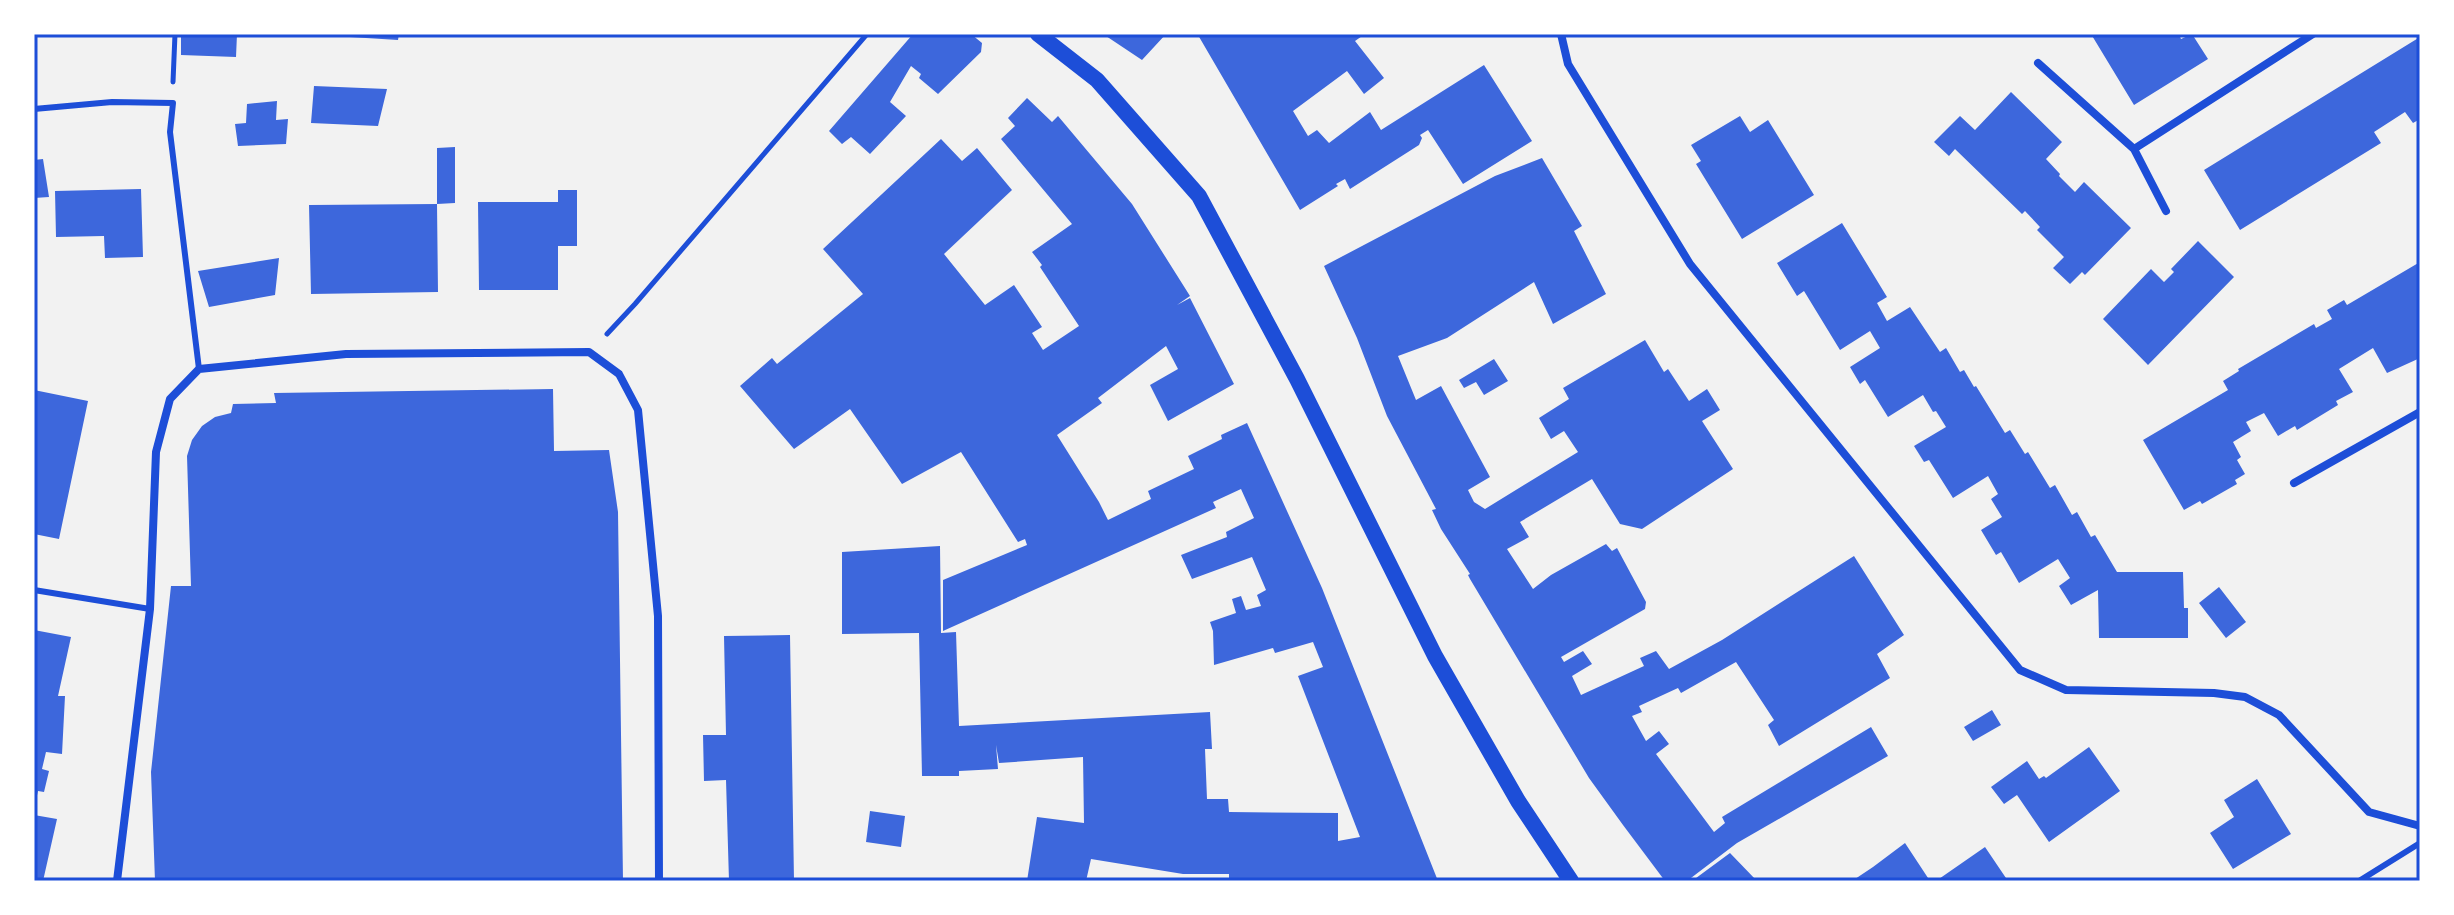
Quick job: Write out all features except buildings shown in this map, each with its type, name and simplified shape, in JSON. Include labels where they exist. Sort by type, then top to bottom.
[{"type":"main road","points":[[1038,34],[1097,80],[1199,196],[1297,379],[1435,656],[1518,801],[1571,881]]},
{"type":"street","points":[[1561,34],[1568,64],[1690,264],[2020,670],[2066,690],[2214,693],[2245,697],[2279,715],[2369,812],[2420,826]]},
{"type":"street","points":[[2134,149],[2313,34]]},
{"type":"street","points":[[2038,63],[2134,149],[2166,211]]},
{"type":"street","points":[[117,881],[150,609],[156,452],[170,399],[199,369],[346,354],[589,352],[619,374],[638,410],[658,616],[659,881]]},
{"type":"street","points":[[2294,483],[2420,412]]},
{"type":"lane","points":[[34,109],[112,102],[173,103],[170,132],[199,369]]},
{"type":"lane","points":[[34,590],[150,609]]},
{"type":"lane","points":[[2359,881],[2420,843]]},
{"type":"path","points":[[173,103],[175,34]]},
{"type":"path","points":[[589,352],[635,304],[867,34]]}]
